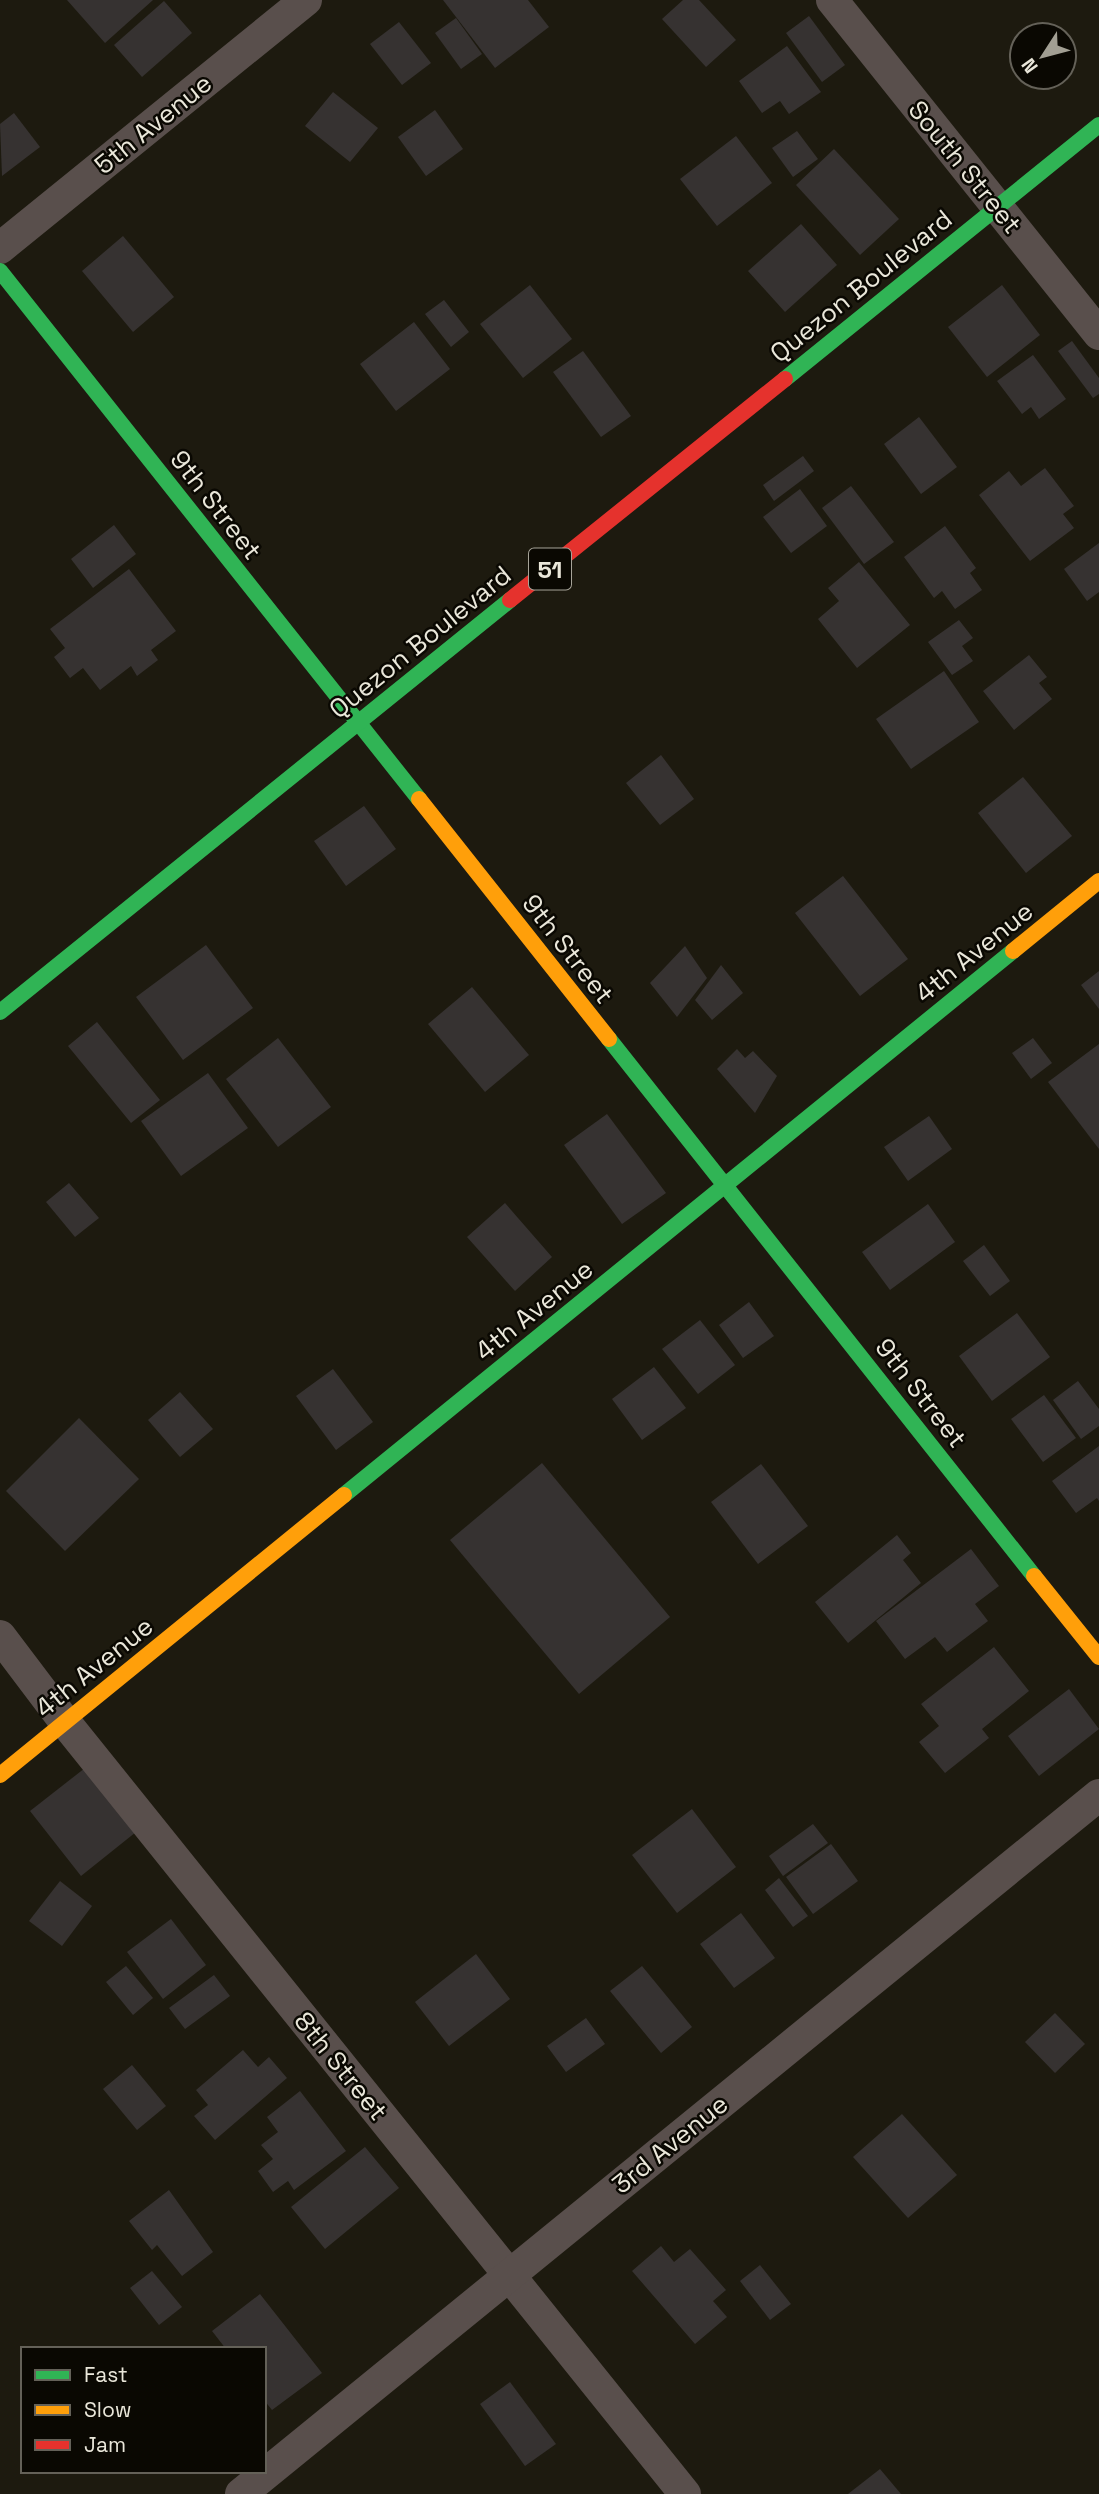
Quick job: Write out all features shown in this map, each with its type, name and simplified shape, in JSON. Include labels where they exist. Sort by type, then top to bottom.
[{"type":"main road","name":"Quezon Boulevard","points":[[0,1012],[1099,125]]},
{"type":"main road","name":"9th Street","points":[[0,271],[1099,1657]]},
{"type":"main road","name":"4th Avenue","points":[[0,1775],[1099,881]]},
{"type":"street","name":"5th Avenue","points":[[0,248],[306,0]]},
{"type":"street","name":"South Street","points":[[832,0],[1099,334]]},
{"type":"street","name":"8th Street","points":[[0,1636],[65,1723],[685,2494]]},
{"type":"street","name":"3rd Avenue","points":[[241,2494],[1099,1795]]},
{"type":"building","points":[[67,0],[153,0],[105,43]]},
{"type":"building","points":[[443,0],[528,0],[549,27],[495,68]]},
{"type":"building","points":[[683,0],[699,0],[736,40],[706,67],[662,19]]},
{"type":"building","points":[[164,1],[192,33],[142,77],[114,45]]},
{"type":"building","points":[[809,16],[845,65],[822,82],[786,33]]},
{"type":"building","points":[[456,18],[482,54],[461,69],[435,33]]},
{"type":"building","points":[[399,22],[431,63],[402,85],[370,44]]},
{"type":"building","points":[[787,46],[821,92],[789,114],[780,101],[762,113],[739,81]]},
{"type":"building","points":[[333,92],[378,128],[350,162],[305,126]]},
{"type":"building","points":[[435,110],[463,149],[426,176],[398,137]]},
{"type":"building","points":[[14,113],[40,147],[2,176],[0,124]]},
{"type":"building","points":[[797,131],[818,159],[793,177],[772,148]]},
{"type":"building","points":[[736,136],[772,183],[717,226],[680,179]]},
{"type":"building","points":[[834,149],[899,219],[860,255],[796,185]]},
{"type":"building","points":[[801,224],[837,265],[785,312],[748,271]]},
{"type":"building","points":[[123,236],[174,297],[133,332],[82,271]]},
{"type":"building","points":[[530,285],[572,339],[523,378],[480,324]]},
{"type":"building","points":[[1002,285],[1040,335],[987,377],[948,327]]},
{"type":"building","points":[[444,300],[469,332],[451,347],[425,314]]},
{"type":"building","points":[[414,322],[450,369],[396,411],[360,364]]},
{"type":"building","points":[[1072,341],[1099,378],[1099,394],[1093,398],[1058,351]]},
{"type":"building","points":[[583,351],[631,416],[601,437],[553,372]]},
{"type":"building","points":[[1033,355],[1066,399],[1039,419],[1031,407],[1022,414],[997,381]]},
{"type":"building","points":[[919,417],[957,467],[921,494],[884,444]]},
{"type":"building","points":[[803,456],[814,471],[774,501],[763,485]]},
{"type":"building","points":[[1045,468],[1074,506],[1063,514],[1074,528],[1030,561],[979,495],[1009,471],[1021,486]]},
{"type":"building","points":[[851,486],[894,542],[864,564],[822,508]]},
{"type":"building","points":[[800,489],[827,526],[791,553],[763,517]]},
{"type":"building","points":[[114,525],[136,554],[93,588],[71,559]]},
{"type":"building","points":[[945,526],[976,568],[970,573],[982,590],[955,609],[942,591],[934,598],[904,557]]},
{"type":"building","points":[[1099,543],[1099,592],[1087,601],[1064,569]]},
{"type":"building","points":[[859,562],[910,625],[857,668],[818,619],[839,601],[828,588]]},
{"type":"building","points":[[129,569],[176,631],[151,650],[158,660],[137,676],[131,666],[100,690],[83,668],[70,678],[54,657],[65,648],[50,629]]},
{"type":"building","points":[[959,620],[973,638],[962,646],[973,661],[952,675],[928,642]]},
{"type":"building","points":[[1029,655],[1047,677],[1039,683],[1052,699],[1014,730],[983,691]]},
{"type":"building","points":[[944,671],[979,722],[911,769],[876,719]]},
{"type":"building","points":[[661,755],[694,799],[660,825],[626,783]]},
{"type":"building","points":[[1023,777],[1072,836],[1026,873],[978,813]]},
{"type":"building","points":[[364,806],[396,849],[346,886],[314,841]]},
{"type":"building","points":[[843,876],[908,959],[860,996],[795,913]]},
{"type":"building","points":[[206,945],[253,1008],[183,1060],[136,997]]},
{"type":"building","points":[[685,946],[707,978],[677,1017],[650,983]]},
{"type":"building","points":[[721,965],[743,993],[712,1020],[695,1000]]},
{"type":"building","points":[[1099,971],[1099,1009],[1081,985]]},
{"type":"building","points":[[472,987],[529,1055],[485,1092],[428,1024]]},
{"type":"building","points":[[97,1022],[160,1100],[131,1123],[68,1046]]},
{"type":"building","points":[[278,1038],[331,1107],[278,1147],[226,1079]]},
{"type":"building","points":[[1033,1038],[1052,1063],[1031,1079],[1012,1053]]},
{"type":"building","points":[[1099,1044],[1099,1149],[1048,1082]]},
{"type":"building","points":[[737,1049],[745,1058],[753,1051],[777,1076],[755,1113],[717,1069]]},
{"type":"building","points":[[208,1073],[248,1128],[181,1176],[141,1121]]},
{"type":"building","points":[[607,1114],[666,1193],[622,1224],[564,1145]]},
{"type":"building","points":[[929,1116],[952,1149],[908,1181],[884,1147]]},
{"type":"building","points":[[69,1183],[99,1218],[75,1237],[46,1202]]},
{"type":"building","points":[[505,1203],[552,1257],[515,1291],[467,1237]]},
{"type":"building","points":[[928,1204],[955,1242],[890,1290],[862,1252]]},
{"type":"building","points":[[984,1245],[1010,1281],[990,1296],[963,1261]]},
{"type":"building","points":[[749,1302],[774,1336],[743,1358],[719,1325]]},
{"type":"building","points":[[1017,1313],[1050,1357],[992,1401],[959,1356]]},
{"type":"building","points":[[700,1320],[735,1365],[698,1394],[662,1349]]},
{"type":"building","points":[[654,1367],[686,1408],[642,1440],[612,1399]]},
{"type":"building","points":[[333,1369],[373,1422],[336,1450],[296,1396]]},
{"type":"building","points":[[1078,1381],[1099,1409],[1099,1426],[1081,1439],[1053,1400]]},
{"type":"building","points":[[180,1392],[213,1429],[180,1457],[148,1420]]},
{"type":"building","points":[[1044,1395],[1076,1438],[1043,1462],[1011,1419]]},
{"type":"building","points":[[79,1418],[139,1479],[65,1551],[6,1491]]},
{"type":"building","points":[[1099,1446],[1099,1501],[1097,1498],[1076,1513],[1052,1481]]},
{"type":"building","points":[[542,1463],[670,1617],[579,1694],[450,1540]]},
{"type":"building","points":[[761,1464],[808,1526],[758,1564],[711,1502]]},
{"type":"building","points":[[897,1535],[911,1553],[903,1560],[921,1583],[848,1643],[815,1602]]},
{"type":"building","points":[[971,1549],[999,1586],[975,1604],[988,1621],[947,1652],[935,1637],[905,1659],[876,1621]]},
{"type":"building","points":[[994,1647],[1029,1691],[982,1729],[989,1738],[945,1773],[919,1742],[939,1726],[921,1704]]},
{"type":"building","points":[[1069,1689],[1099,1729],[1039,1776],[1008,1736]]},
{"type":"building","points":[[85,1768],[136,1832],[81,1876],[30,1811]]},
{"type":"building","points":[[692,1809],[736,1867],[677,1913],[632,1855]]},
{"type":"building","points":[[813,1824],[828,1843],[783,1876],[769,1856]]},
{"type":"building","points":[[831,1844],[858,1881],[813,1914],[786,1877]]},
{"type":"building","points":[[779,1878],[808,1916],[793,1927],[765,1890]]},
{"type":"building","points":[[60,1881],[92,1906],[62,1946],[29,1921]]},
{"type":"building","points":[[741,1913],[775,1958],[734,1988],[700,1944]]},
{"type":"building","points":[[171,1919],[206,1965],[163,1999],[127,1952]]},
{"type":"building","points":[[476,1954],[510,1999],[449,2046],[415,2002]]},
{"type":"building","points":[[126,1966],[153,1998],[133,2015],[106,1982]]},
{"type":"building","points":[[642,1966],[692,2027],[661,2053],[610,1991]]},
{"type":"building","points":[[214,1975],[230,1996],[185,2029],[169,2008]]},
{"type":"building","points":[[1055,2013],[1085,2044],[1055,2073],[1025,2042]]},
{"type":"building","points":[[586,2018],[605,2044],[566,2072],[547,2046]]},
{"type":"building","points":[[243,2050],[258,2067],[269,2057],[287,2078],[215,2140],[194,2116],[208,2105],[196,2090]]},
{"type":"building","points":[[132,2065],[166,2106],[137,2130],[103,2089]]},
{"type":"building","points":[[300,2091],[346,2151],[294,2190],[288,2181],[273,2192],[258,2171],[273,2159],[261,2145],[278,2132],[267,2117]]},
{"type":"building","points":[[902,2114],[957,2175],[908,2218],[853,2157]]},
{"type":"building","points":[[365,2147],[399,2188],[325,2249],[291,2207]]},
{"type":"building","points":[[169,2190],[213,2252],[182,2276],[157,2245],[152,2250],[129,2221]]},
{"type":"building","points":[[661,2246],[674,2262],[690,2249],[726,2290],[713,2301],[727,2317],[695,2344],[632,2271]]},
{"type":"building","points":[[760,2265],[791,2304],[770,2320],[740,2281]]},
{"type":"building","points":[[152,2271],[182,2307],[159,2325],[130,2288]]},
{"type":"building","points":[[260,2294],[322,2373],[272,2410],[266,2402],[266,2347],[224,2347],[212,2331]]},
{"type":"building","points":[[510,2382],[556,2444],[525,2466],[480,2404]]},
{"type":"building","points":[[880,2469],[901,2494],[848,2494]]},
{"type":"traffic: fast","points":[[785,379],[1099,125]]},
{"type":"traffic: fast","points":[[0,271],[419,799]]},
{"type":"traffic: fast","points":[[0,1012],[510,600]]},
{"type":"traffic: fast","points":[[344,1495],[1013,951]]},
{"type":"traffic: fast","points":[[609,1039],[1034,1576]]},
{"type":"traffic: slow","points":[[419,799],[609,1039]]},
{"type":"traffic: slow","points":[[1013,951],[1099,881]]},
{"type":"traffic: slow","points":[[0,1775],[344,1495]]},
{"type":"traffic: slow","points":[[1034,1576],[1099,1657]]},
{"type":"traffic: jam","points":[[510,600],[785,379]]}]
